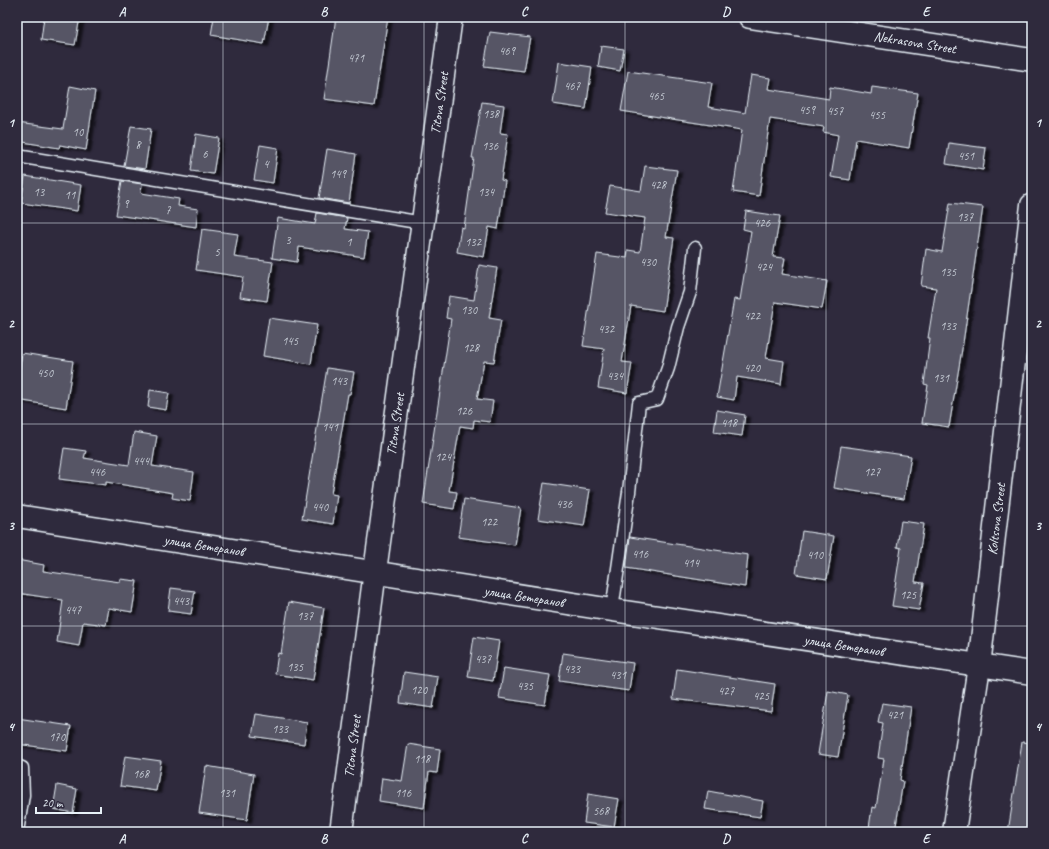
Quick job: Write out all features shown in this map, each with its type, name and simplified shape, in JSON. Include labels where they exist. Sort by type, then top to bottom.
[{"type":"street","name":"Titova Street","points":[[341,832],[374,571],[451,17]]},
{"type":"street","name":"Nekrasova Street","points":[[750,17],[1032,60]]},
{"type":"street","name":"Koltsova Street","points":[[954,832],[978,666],[1032,205]]},
{"type":"street","name":"улица Ветеранов","points":[[17,516],[374,571],[612,610],[1032,673]]},
{"type":"lane","points":[[17,156],[422,222]]},
{"type":"lane","points":[[612,610],[629,492],[639,403],[657,399],[668,368],[678,327],[690,292],[695,248]]},
{"type":"lane","points":[[17,766],[22,768],[23,795],[17,832]]},
{"type":"building","points":[[44,17],[80,17],[75,45],[41,40]]},
{"type":"building","points":[[214,17],[269,17],[264,44],[211,35]]},
{"type":"building","points":[[336,17],[388,17],[374,106],[324,99]]},
{"type":"building","points":[[490,32],[530,37],[524,71],[484,66]]},
{"type":"building","points":[[601,46],[624,49],[620,71],[598,67]]},
{"type":"building","points":[[559,62],[592,67],[586,109],[553,104]]},
{"type":"building","points":[[628,71],[712,83],[708,107],[745,113],[751,75],[770,78],[768,89],[829,99],[830,87],[871,94],[872,87],[918,93],[909,148],[856,139],[850,180],[831,177],[838,135],[823,132],[824,127],[770,119],[759,196],[733,192],[742,130],[621,111]]},
{"type":"building","points":[[70,86],[95,91],[86,150],[60,145],[59,148],[17,141],[17,123],[63,129]]},
{"type":"building","points":[[482,102],[504,105],[500,133],[508,134],[501,180],[505,181],[498,229],[489,227],[484,257],[457,252],[461,227],[464,228],[474,158],[472,158]]},
{"type":"building","points":[[131,126],[151,129],[145,169],[124,166]]},
{"type":"building","points":[[196,134],[219,138],[213,174],[191,171]]},
{"type":"building","points":[[949,143],[986,148],[983,170],[946,164]]},
{"type":"building","points":[[260,145],[278,148],[273,183],[254,180]]},
{"type":"building","points":[[327,149],[356,154],[349,203],[319,198]]},
{"type":"building","points":[[645,166],[677,170],[666,237],[674,238],[663,311],[631,306],[622,362],[632,363],[627,393],[598,388],[604,349],[583,346],[597,254],[627,258],[628,250],[640,252],[645,218],[605,212],[610,186],[641,191]]},
{"type":"building","points":[[25,176],[81,185],[77,211],[21,203]]},
{"type":"building","points":[[122,181],[142,184],[141,193],[179,199],[178,206],[198,209],[196,227],[116,215]]},
{"type":"building","points":[[950,203],[983,207],[949,427],[922,423],[928,385],[924,384],[930,338],[928,338],[936,288],[921,286],[926,249],[942,252]]},
{"type":"building","points":[[746,211],[780,216],[773,257],[785,258],[782,274],[827,281],[822,309],[775,302],[766,358],[784,361],[781,384],[737,377],[734,400],[717,397],[734,299],[740,300],[751,231],[743,229]]},
{"type":"building","points":[[317,213],[347,218],[345,229],[368,232],[364,257],[299,247],[297,262],[272,258],[278,218],[315,224]]},
{"type":"building","points":[[202,229],[238,234],[234,257],[273,262],[267,301],[240,297],[243,277],[196,270]]},
{"type":"building","points":[[479,265],[497,268],[489,318],[501,320],[494,362],[484,361],[477,399],[493,401],[490,422],[474,420],[473,428],[460,426],[449,491],[457,492],[454,509],[423,504],[451,319],[446,318],[449,296],[474,300]]},
{"type":"building","points":[[269,318],[317,325],[311,364],[263,356]]},
{"type":"building","points":[[22,353],[73,361],[66,408],[17,400],[17,386]]},
{"type":"building","points":[[327,368],[354,372],[350,394],[348,394],[331,494],[337,495],[333,524],[302,519]]},
{"type":"building","points":[[150,390],[169,393],[166,410],[148,407]]},
{"type":"building","points":[[717,410],[745,415],[742,436],[714,432]]},
{"type":"building","points":[[134,432],[157,436],[152,466],[194,472],[190,501],[172,498],[173,493],[106,482],[106,485],[59,479],[64,448],[86,451],[84,458],[129,465]]},
{"type":"building","points":[[841,446],[911,456],[904,499],[834,488]]},
{"type":"building","points":[[544,483],[590,490],[584,526],[538,519]]},
{"type":"building","points":[[464,499],[521,508],[515,545],[458,537]]},
{"type":"building","points":[[901,521],[924,524],[915,582],[924,583],[919,610],[892,606],[901,548],[897,547]]},
{"type":"building","points":[[802,531],[834,536],[827,579],[796,574]]},
{"type":"building","points":[[630,537],[748,555],[745,587],[626,568]]},
{"type":"building","points":[[17,560],[44,565],[43,571],[120,582],[120,579],[137,581],[132,612],[109,608],[106,625],[83,622],[79,646],[57,642],[63,600],[17,593]]},
{"type":"building","points":[[171,588],[195,591],[191,614],[168,611]]},
{"type":"building","points":[[289,602],[324,608],[313,680],[275,674],[278,653],[281,654]]},
{"type":"building","points":[[474,637],[499,641],[493,681],[468,677]]},
{"type":"building","points":[[563,653],[633,663],[629,691],[559,681]]},
{"type":"building","points":[[504,668],[550,675],[545,705],[499,698]]},
{"type":"building","points":[[677,669],[775,684],[771,711],[673,699]]},
{"type":"building","points":[[404,672],[438,677],[433,708],[400,703]]},
{"type":"building","points":[[828,691],[848,695],[838,757],[818,754]]},
{"type":"building","points":[[882,703],[911,707],[900,780],[903,781],[895,832],[869,828],[872,807],[876,808],[884,759],[878,758],[883,723],[878,722]]},
{"type":"building","points":[[256,714],[307,722],[304,744],[252,736]]},
{"type":"building","points":[[17,718],[71,726],[67,751],[17,744]]},
{"type":"building","points":[[1022,742],[1032,743],[1032,808],[1028,832],[1008,832]]},
{"type":"building","points":[[408,744],[440,749],[437,773],[429,772],[424,808],[379,801],[382,778],[402,781]]},
{"type":"building","points":[[125,756],[161,761],[156,791],[120,786]]},
{"type":"building","points":[[206,766],[254,774],[247,820],[199,813]]},
{"type":"building","points":[[57,785],[77,789],[73,813],[53,809]]},
{"type":"building","points":[[708,791],[763,801],[760,817],[705,809]]},
{"type":"building","points":[[588,794],[619,799],[614,827],[584,823]]}]
